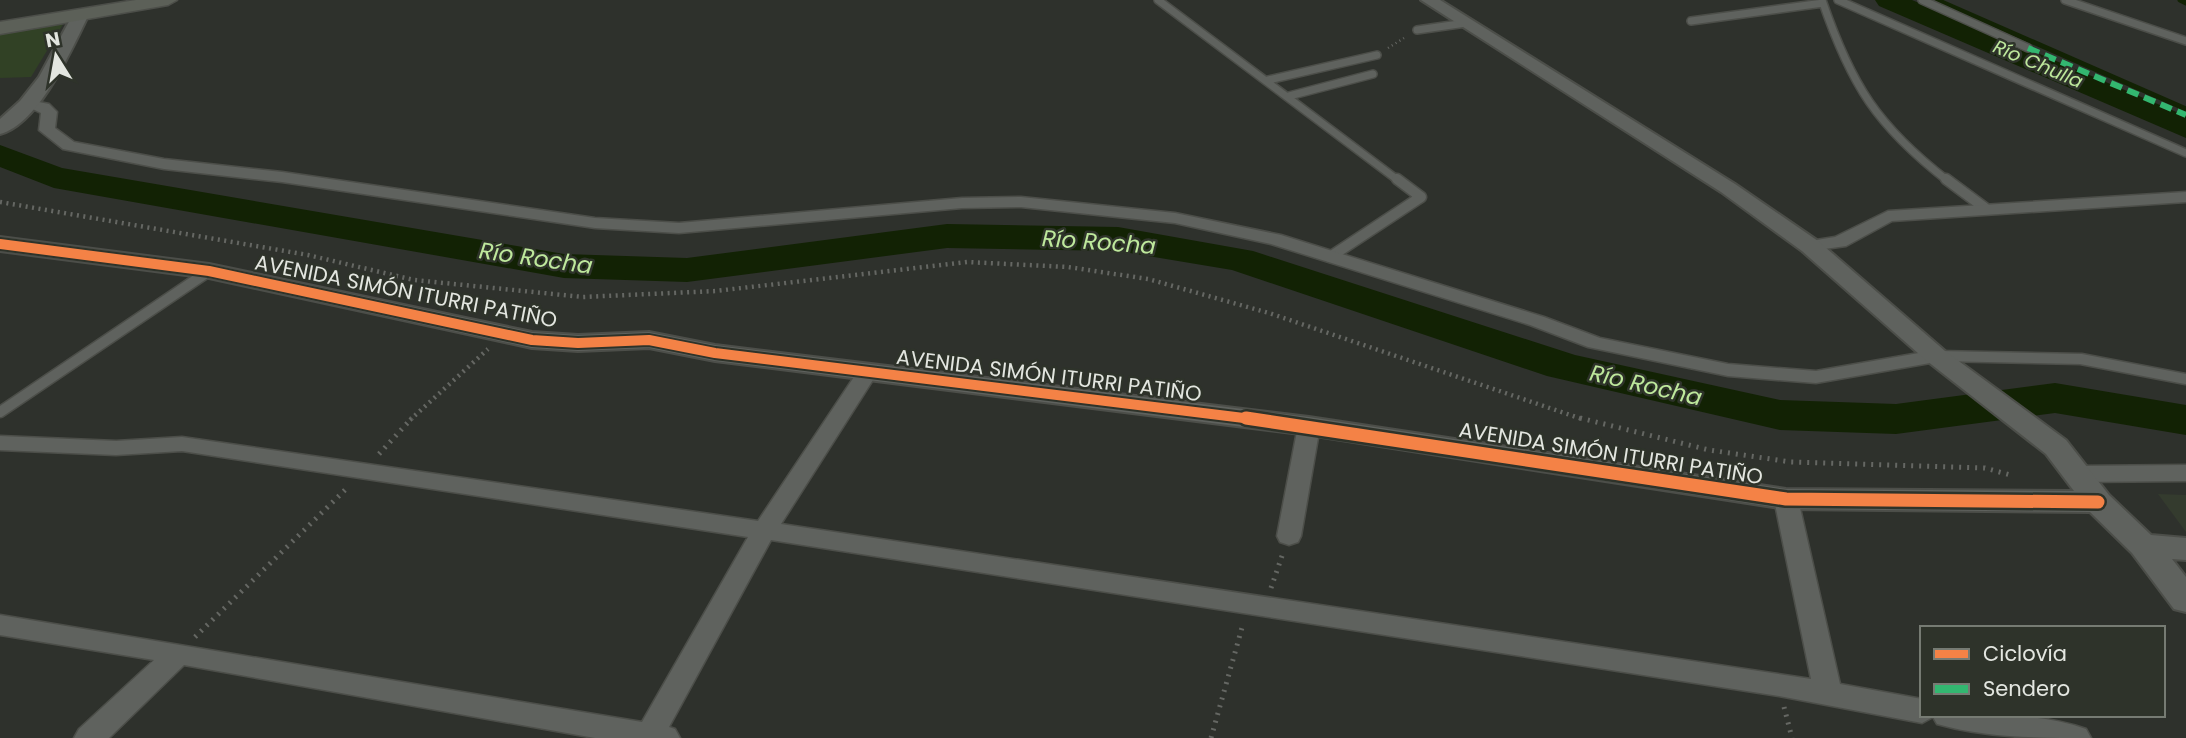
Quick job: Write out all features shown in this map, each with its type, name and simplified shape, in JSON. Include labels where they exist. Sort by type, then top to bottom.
[{"type":"main road","points":[[0,28],[168,0]]},
{"type":"street","points":[[1429,0],[1728,188],[1810,246],[1937,356],[2056,447],[2098,502],[2143,545],[2186,600]]},
{"type":"street","points":[[1,127],[29,104],[53,70],[80,16]]},
{"type":"street","points":[[29,104],[44,107],[49,112],[47,131],[69,146],[164,163],[282,177],[594,223],[679,228],[962,204],[1021,202],[1175,218],[1275,239],[1537,321],[1595,343],[1728,370],[1816,377],[1937,356]]},
{"type":"street","points":[[1810,246],[1840,242],[1888,216],[2186,197]]},
{"type":"street","name":"AVENIDA SIMÓN ITURRI PATIÑO","points":[[0,244],[209,271],[531,340],[578,343],[649,340],[715,353],[1309,426],[1786,499],[2098,502]]},
{"type":"street","name":"AVENIDA SIMÓN ITURRI PATIÑO","points":[[657,736],[765,529],[867,372]]},
{"type":"street","points":[[1289,536],[1309,426]]},
{"type":"street","points":[[0,443],[104,448],[182,444],[1257,604],[1920,711]]},
{"type":"street","points":[[2078,474],[2186,473]]},
{"type":"street","points":[[1786,499],[1828,694]]},
{"type":"street","points":[[2143,545],[2186,550]]},
{"type":"street","points":[[0,625],[179,653],[657,736]]},
{"type":"street","points":[[89,738],[179,653]]},
{"type":"street","points":[[1958,717],[2076,738]]},
{"type":"lane","points":[[1158,0],[1421,197],[1331,257]]},
{"type":"lane","points":[[1838,0],[2186,153]]},
{"type":"lane","points":[[1922,0],[2028,48]]},
{"type":"lane","points":[[2065,0],[2186,40]]},
{"type":"lane","points":[[1691,21],[1822,1],[1833,33],[1865,100],[1932,167],[1985,208]]},
{"type":"lane","points":[[1417,30],[1466,23]]},
{"type":"lane","points":[[1268,80],[1377,55]]},
{"type":"lane","points":[[1289,96],[1373,74]]},
{"type":"lane","points":[[0,412],[209,271]]},
{"type":"lane","points":[[1937,356],[2081,359],[2186,379]]},
{"type":"path","points":[[1377,55],[1417,30]]},
{"type":"path","points":[[0,202],[308,255],[414,280],[583,297],[636,297],[716,291],[967,262],[1014,262],[1068,267],[1148,279],[1235,303],[1603,426],[1709,450],[1791,462],[1985,468],[2020,478]]},
{"type":"path","points":[[179,653],[365,470],[399,430],[504,334]]},
{"type":"path","points":[[1211,738],[1257,604],[1289,536]]},
{"type":"shaded area","points":[[2158,494],[2186,495],[2186,532]]},
{"type":"green space","points":[[65,21],[31,77],[0,78],[0,32]]},
{"type":"waterway","name":"Río Chulla","points":[[1889,0],[2186,128]]},
{"type":"waterway","points":[[1937,0],[2186,109]]},
{"type":"waterway","points":[[2180,0],[2186,3]]},
{"type":"waterway","name":"Río Rocha","points":[[0,155],[54,177],[564,266],[687,270],[947,236],[1026,235],[1118,239],[1239,259],[1563,366],[1780,415],[1896,419],[2055,398],[2186,420]]},
{"type":"marked path","points":[[2028,48],[2186,115]]},
{"type":"cycle path","points":[[0,244],[209,271],[532,340],[578,343],[649,340],[715,353],[1309,426],[1786,499],[2098,502]]}]
